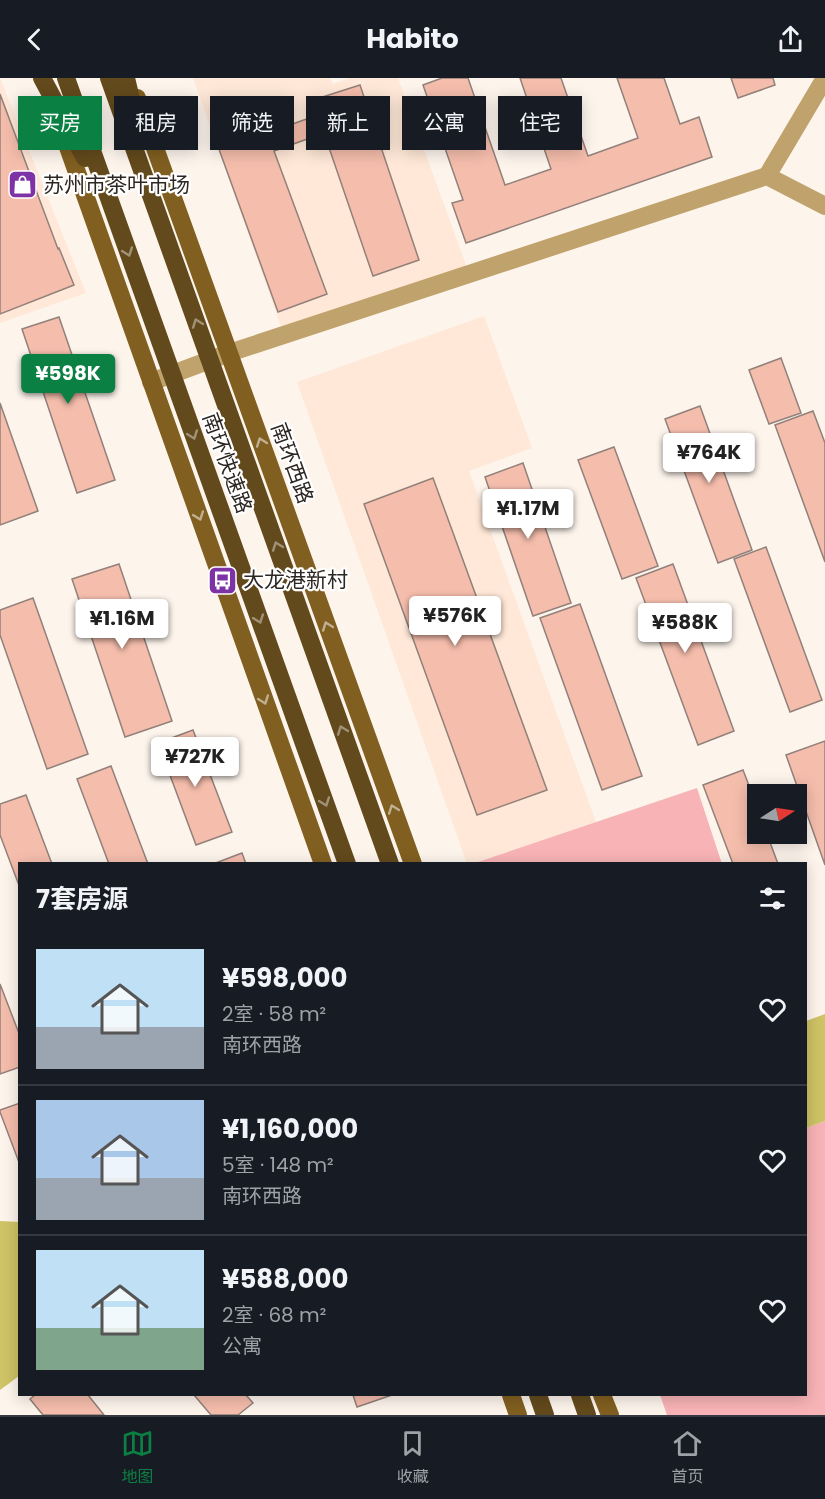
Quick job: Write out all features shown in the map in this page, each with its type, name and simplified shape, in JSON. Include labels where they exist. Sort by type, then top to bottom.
[{"type":"highway","points":[[42,78],[114,213]]},
{"type":"highway","name":"南环快速路","points":[[66,78],[346,862]]},
{"type":"highway","name":"南环快速路","points":[[109,78],[389,862]]},
{"type":"highway","points":[[128,78],[153,201]]},
{"type":"highway","points":[[538,1396],[545,1415]]},
{"type":"highway","points":[[580,1396],[587,1415]]},
{"type":"main road","points":[[42,78],[322,862]]},
{"type":"main road","name":"南环西路","points":[[128,78],[412,862]]},
{"type":"main road","points":[[511,1396],[518,1415]]},
{"type":"main road","points":[[602,1396],[610,1415]]},
{"type":"street","points":[[151,382],[229,353],[767,176],[825,78]]},
{"type":"street","points":[[767,176],[825,206]]},
{"type":"shaded area","name":"苏州市茶叶市场","points":[[0,78],[18,123],[18,150],[29,150],[86,293],[0,323]]},
{"type":"shaded area","points":[[193,78],[330,78],[333,84],[350,78],[398,78],[405,96],[402,96],[402,150],[424,150],[469,273],[283,332],[219,150],[294,150],[294,96],[210,96],[210,126]]},
{"type":"shaded area","points":[[484,316],[532,448],[469,471],[596,822],[478,862],[466,862],[297,382]]},
{"type":"shaded area","points":[[697,788],[721,862],[478,862]]},
{"type":"shaded area","points":[[825,1014],[825,1121],[807,1128],[807,1021]]},
{"type":"shaded area","points":[[825,1121],[825,1415],[667,1415],[660,1396],[807,1396],[807,1128]]},
{"type":"shaded area","points":[[0,1221],[18,1222],[18,1377],[0,1390]]},
{"type":"building","points":[[442,78],[468,78],[474,96],[427,96],[423,85]]},
{"type":"building","points":[[520,78],[561,78],[567,96],[526,96]]},
{"type":"building","points":[[617,78],[664,78],[680,124],[699,117],[712,157],[466,243],[452,203],[463,200],[446,150],[486,150],[486,130],[505,185],[551,169],[545,150],[582,150],[582,139],[588,156],[638,138]]},
{"type":"building","points":[[731,78],[773,78],[775,85],[738,98]]},
{"type":"building","points":[[360,85],[364,96],[326,96]]},
{"type":"building","name":"苏州市茶叶市场","points":[[0,94],[18,142],[18,150],[21,150],[74,285],[0,314]]},
{"type":"building","points":[[306,119],[306,139],[294,144],[294,123]]},
{"type":"building","points":[[219,150],[277,150],[274,151],[327,294],[278,312]]},
{"type":"building","points":[[330,150],[382,150],[419,260],[373,276]]},
{"type":"building","points":[[59,317],[115,480],[77,493],[22,329]]},
{"type":"building","points":[[781,358],[801,413],[769,424],[749,370]]},
{"type":"building","points":[[0,403],[38,511],[0,525]]},
{"type":"building","points":[[700,406],[752,550],[718,563],[665,419]]},
{"type":"building","points":[[813,411],[825,443],[825,562],[775,425]]},
{"type":"building","points":[[614,447],[658,566],[622,579],[578,460]]},
{"type":"building","points":[[523,463],[571,603],[533,616],[485,477]]},
{"type":"building","points":[[433,478],[547,790],[477,815],[364,504]]},
{"type":"building","points":[[766,547],[822,700],[790,712],[734,559]]},
{"type":"building","points":[[119,564],[172,721],[125,737],[72,579]]},
{"type":"building","points":[[673,564],[734,731],[698,745],[636,578]]},
{"type":"building","points":[[33,598],[88,754],[47,769],[0,635],[0,610]]},
{"type":"building","points":[[580,604],[642,776],[602,790],[540,618]]},
{"type":"building","points":[[193,730],[232,832],[196,845],[158,743]]},
{"type":"building","points":[[825,741],[825,865],[807,814],[807,784],[796,784],[786,755]]},
{"type":"building","points":[[111,766],[147,862],[108,862],[77,779]]},
{"type":"building","points":[[743,770],[748,784],[747,844],[771,844],[777,862],[732,862],[703,785]]},
{"type":"building","points":[[26,795],[51,862],[18,862],[18,883],[0,835],[0,804]]},
{"type":"building","points":[[242,853],[245,862],[218,862]]},
{"type":"building","points":[[0,984],[18,1031],[18,1068],[0,1074]]},
{"type":"building","points":[[18,1104],[18,1160],[0,1112],[0,1110]]},
{"type":"building","points":[[34,1396],[89,1396],[104,1415],[43,1415],[30,1399]]},
{"type":"building","points":[[195,1396],[247,1396],[253,1403],[238,1415],[211,1415]]},
{"type":"building","points":[[353,1396],[389,1396],[357,1407]]},
{"type":"place","name":"苏州市茶叶市场","points":[[22,185]]},
{"type":"place","name":"大龙港新村","points":[[222,580]]}]
